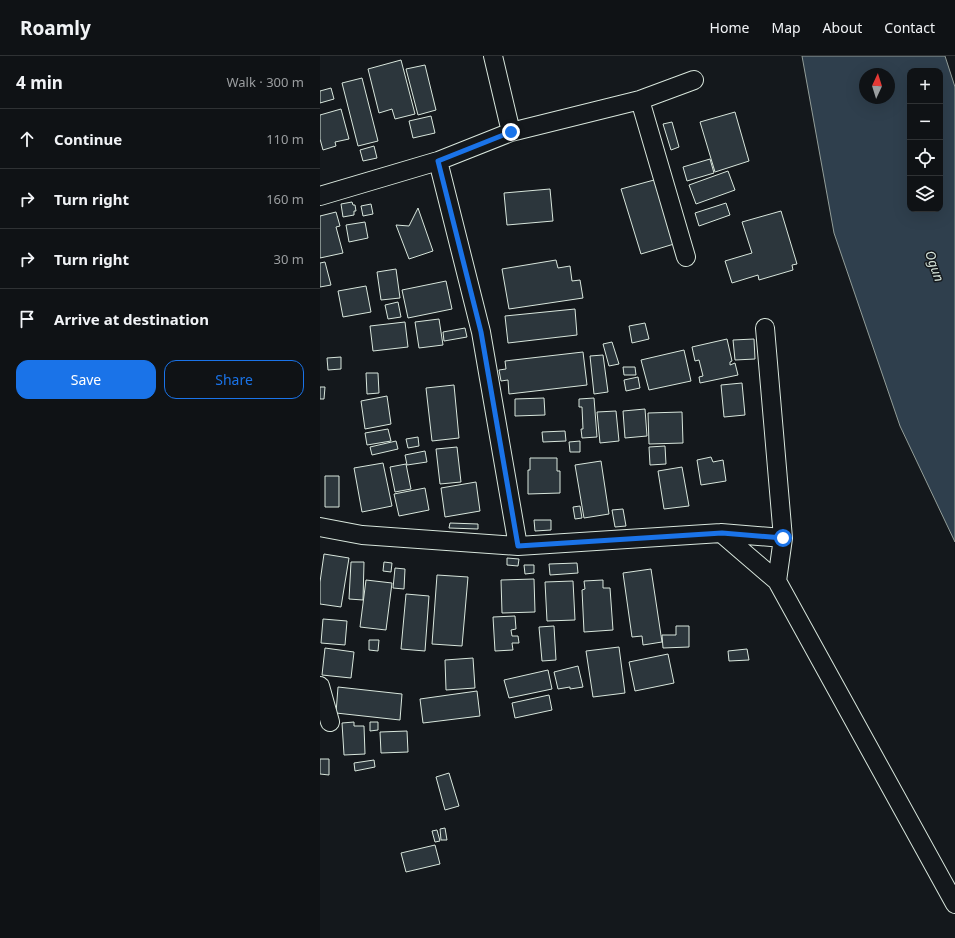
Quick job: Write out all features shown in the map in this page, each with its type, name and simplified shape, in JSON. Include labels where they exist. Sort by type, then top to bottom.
[{"type":"street","points":[[493,56],[511,132]]},
{"type":"street","points":[[320,196],[438,161],[511,132],[640,100],[694,80]]},
{"type":"street","points":[[640,100],[686,257]]},
{"type":"street","points":[[438,161],[481,332],[518,546]]},
{"type":"street","points":[[766,328],[783,538],[778,581]]},
{"type":"street","points":[[320,527],[362,535],[518,546],[722,533],[783,538]]},
{"type":"street","points":[[722,533],[778,581],[955,904]]},
{"type":"street","points":[[320,686],[330,722]]},
{"type":"water","name":"Ogun","points":[[802,56],[945,56],[955,87],[955,542],[900,426],[834,233]]},
{"type":"building","points":[[401,60],[415,114],[395,119],[392,109],[379,113],[368,69]]},
{"type":"building","points":[[425,65],[436,110],[418,115],[406,69]]},
{"type":"building","points":[[362,78],[378,141],[358,146],[342,83]]},
{"type":"building","points":[[331,88],[334,99],[320,103],[320,91]]},
{"type":"building","points":[[341,109],[349,139],[335,142],[336,146],[323,150],[320,139],[320,115]]},
{"type":"building","points":[[735,112],[749,161],[715,172],[700,122]]},
{"type":"building","points":[[431,116],[435,133],[413,138],[409,121]]},
{"type":"building","points":[[672,122],[679,147],[671,150],[663,124]]},
{"type":"building","points":[[374,146],[377,158],[363,161],[360,150]]},
{"type":"building","points":[[710,159],[714,173],[687,181],[683,167]]},
{"type":"building","points":[[728,171],[735,190],[696,204],[689,185]]},
{"type":"building","points":[[654,180],[674,244],[641,254],[621,189]]},
{"type":"building","points":[[550,189],[553,221],[507,225],[504,193]]},
{"type":"building","points":[[352,202],[353,205],[355,205],[356,211],[354,211],[354,215],[343,217],[341,204]]},
{"type":"building","points":[[726,203],[730,215],[699,226],[695,213]]},
{"type":"building","points":[[371,204],[373,214],[363,216],[361,206]]},
{"type":"building","points":[[418,208],[433,251],[409,259],[396,225],[409,226]]},
{"type":"building","points":[[781,211],[797,264],[792,265],[793,270],[759,280],[758,275],[732,283],[725,261],[752,253],[742,222]]},
{"type":"building","points":[[336,212],[340,226],[336,227],[343,253],[320,258],[320,216]]},
{"type":"building","points":[[365,222],[368,238],[349,242],[346,225]]},
{"type":"building","points":[[556,260],[558,268],[570,266],[572,281],[580,280],[583,298],[509,309],[502,269]]},
{"type":"building","points":[[325,262],[331,285],[320,287],[320,263]]},
{"type":"building","points":[[396,269],[400,298],[381,300],[377,272]]},
{"type":"building","points":[[446,281],[452,309],[408,318],[402,290]]},
{"type":"building","points":[[366,286],[371,312],[343,317],[338,291]]},
{"type":"building","points":[[398,302],[401,317],[388,319],[385,305]]},
{"type":"building","points":[[575,309],[577,335],[508,343],[505,316]]},
{"type":"building","points":[[439,319],[443,345],[419,348],[415,322]]},
{"type":"building","points":[[405,322],[408,347],[373,351],[370,326]]},
{"type":"building","points":[[645,323],[649,339],[632,343],[629,326]]},
{"type":"building","points":[[465,328],[467,337],[444,341],[443,332]]},
{"type":"building","points":[[727,339],[732,361],[730,362],[730,365],[735,363],[738,375],[700,383],[699,377],[703,376],[699,360],[695,361],[692,347]]},
{"type":"building","points":[[754,339],[755,359],[735,360],[733,340]]},
{"type":"building","points":[[612,342],[619,364],[609,366],[603,344]]},
{"type":"building","points":[[684,350],[691,381],[649,390],[641,360]]},
{"type":"building","points":[[583,352],[587,385],[509,394],[508,380],[501,381],[499,370],[506,369],[505,361]]},
{"type":"building","points":[[603,355],[608,392],[594,394],[590,356]]},
{"type":"building","points":[[341,357],[341,369],[328,370],[327,358]]},
{"type":"building","points":[[623,367],[635,367],[636,375],[624,375]]},
{"type":"building","points":[[366,373],[378,373],[379,393],[367,394]]},
{"type":"building","points":[[638,377],[640,388],[626,391],[624,380]]},
{"type":"building","points":[[742,383],[745,415],[724,417],[721,385]]},
{"type":"building","points":[[454,385],[459,438],[432,441],[426,388]]},
{"type":"building","points":[[320,387],[325,387],[324,399],[320,399]]},
{"type":"building","points":[[387,396],[391,424],[365,429],[361,401]]},
{"type":"building","points":[[544,398],[545,415],[515,416],[515,399]]},
{"type":"building","points":[[594,398],[597,437],[582,438],[582,407],[579,407],[579,399]]},
{"type":"building","points":[[645,409],[647,436],[625,438],[623,411]]},
{"type":"building","points":[[616,411],[619,441],[600,443],[597,412]]},
{"type":"building","points":[[682,412],[683,443],[649,444],[648,413]]},
{"type":"building","points":[[388,429],[391,441],[367,445],[365,433]]},
{"type":"building","points":[[565,431],[566,441],[543,442],[542,432]]},
{"type":"building","points":[[418,437],[419,446],[408,448],[406,439]]},
{"type":"building","points":[[396,441],[398,449],[372,455],[370,447]]},
{"type":"building","points":[[580,441],[580,452],[570,452],[569,442]]},
{"type":"building","points":[[665,446],[666,464],[650,465],[649,447]]},
{"type":"building","points":[[457,447],[461,482],[440,484],[436,449]]},
{"type":"building","points":[[425,451],[427,462],[407,465],[405,455]]},
{"type":"building","points":[[711,457],[713,462],[723,460],[726,481],[701,485],[697,460]]},
{"type":"building","points":[[530,458],[557,458],[557,471],[560,471],[560,493],[528,494],[528,470],[530,470]]},
{"type":"building","points":[[601,461],[609,514],[584,518],[575,465]]},
{"type":"building","points":[[383,463],[392,506],[362,512],[354,468]]},
{"type":"building","points":[[406,464],[411,489],[395,492],[390,467]]},
{"type":"building","points":[[682,467],[689,506],[664,509],[658,471]]},
{"type":"building","points":[[325,476],[339,476],[339,507],[325,507]]},
{"type":"building","points":[[476,482],[480,511],[445,517],[441,488]]},
{"type":"building","points":[[425,488],[429,510],[399,516],[394,494]]},
{"type":"building","points":[[580,506],[582,518],[575,519],[573,507]]},
{"type":"building","points":[[623,509],[626,526],[615,527],[612,510]]},
{"type":"building","points":[[534,520],[551,520],[551,530],[535,531]]},
{"type":"building","points":[[450,523],[478,524],[478,529],[449,528]]},
{"type":"building","points":[[324,554],[349,558],[341,607],[320,604],[320,582]]},
{"type":"building","points":[[507,558],[519,559],[518,566],[507,565]]},
{"type":"building","points":[[351,562],[364,562],[363,600],[349,599]]},
{"type":"building","points":[[384,562],[392,563],[391,572],[383,571]]},
{"type":"building","points":[[577,563],[578,573],[550,575],[549,564]]},
{"type":"building","points":[[524,565],[534,565],[534,573],[525,574]]},
{"type":"building","points":[[395,568],[405,569],[404,589],[393,588]]},
{"type":"building","points":[[651,569],[662,642],[643,645],[642,636],[632,637],[623,573]]},
{"type":"building","points":[[437,575],[468,577],[462,646],[432,644]]},
{"type":"building","points":[[534,579],[535,612],[502,613],[501,580]]},
{"type":"building","points":[[366,580],[392,583],[386,630],[360,627]]},
{"type":"building","points":[[603,580],[603,588],[610,588],[613,630],[584,632],[582,590],[585,589],[584,581]]},
{"type":"building","points":[[573,581],[575,620],[547,621],[545,582]]},
{"type":"building","points":[[406,594],[429,596],[425,651],[401,649]]},
{"type":"building","points":[[515,616],[516,629],[511,630],[512,636],[518,636],[519,643],[512,643],[513,650],[495,651],[493,617]]},
{"type":"building","points":[[323,619],[347,621],[345,645],[321,643]]},
{"type":"building","points":[[554,626],[556,660],[542,661],[539,627]]},
{"type":"building","points":[[676,626],[689,626],[689,647],[663,648],[662,635],[676,635]]},
{"type":"building","points":[[369,640],[379,640],[378,651],[369,650]]},
{"type":"building","points":[[619,647],[625,693],[593,697],[586,651]]},
{"type":"building","points":[[325,648],[354,652],[351,678],[322,675]]},
{"type":"building","points":[[747,649],[749,660],[729,661],[728,651]]},
{"type":"building","points":[[668,654],[674,683],[635,691],[629,662]]},
{"type":"building","points":[[473,658],[475,688],[446,690],[445,660]]},
{"type":"building","points":[[578,666],[583,687],[558,689],[554,672]]},
{"type":"building","points":[[548,670],[552,689],[509,698],[504,680]]},
{"type":"building","points":[[338,687],[402,694],[400,720],[336,713]]},
{"type":"building","points":[[477,691],[480,716],[423,723],[420,699]]},
{"type":"building","points":[[549,695],[552,710],[515,718],[512,703]]},
{"type":"building","points":[[354,722],[354,726],[364,726],[365,754],[344,755],[342,723]]},
{"type":"building","points":[[370,722],[378,722],[378,730],[370,731]]},
{"type":"building","points":[[407,731],[408,752],[381,753],[380,732]]},
{"type":"building","points":[[320,759],[329,759],[329,775],[320,774]]},
{"type":"building","points":[[374,760],[375,767],[355,771],[354,763]]},
{"type":"building","points":[[449,773],[459,806],[445,810],[436,777]]},
{"type":"building","points":[[445,828],[447,840],[441,840],[440,829]]},
{"type":"building","points":[[437,830],[440,841],[435,842],[432,831]]},
{"type":"building","points":[[435,845],[440,864],[406,872],[401,853]]},
{"type":"route","points":[[511,132],[438,161],[481,332],[518,546],[722,533],[783,538]]}]
